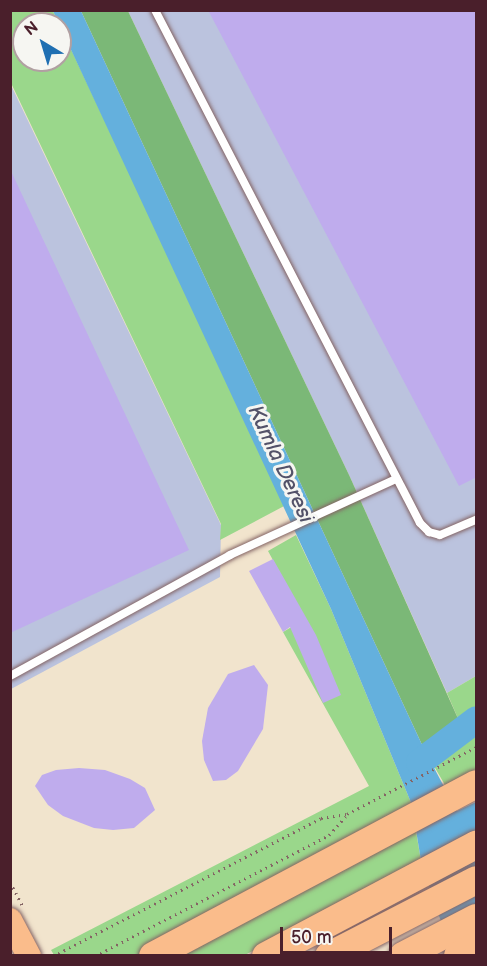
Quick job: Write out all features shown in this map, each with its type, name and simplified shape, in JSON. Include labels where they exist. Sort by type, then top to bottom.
[{"type":"highway","points":[[153,956],[477,784]]},
{"type":"highway","points":[[266,956],[477,845]]},
{"type":"highway","points":[[329,956],[477,880]]},
{"type":"highway","points":[[451,945],[477,918]]},
{"type":"highway","points":[[403,956],[451,945],[477,946]]},
{"type":"main road","points":[[10,920],[28,956]]},
{"type":"lane","points":[[155,10],[396,480],[429,532],[451,533],[477,519]]},
{"type":"lane","points":[[10,676],[252,546],[396,480]]},
{"type":"path","points":[[53,956],[321,818],[347,814],[477,747]]},
{"type":"path","points":[[95,956],[329,835],[347,814]]},
{"type":"shaded area","points":[[128,11],[476,11],[476,676],[447,693],[350,477]]},
{"type":"shaded area","points":[[10,83],[221,525],[220,577],[11,689]]},
{"type":"green space","points":[[11,11],[53,11],[12,12],[12,72],[72,72],[72,51],[286,505],[220,540],[221,524],[11,83]]},
{"type":"green space","points":[[81,11],[128,11],[350,477],[460,723],[444,740],[424,749]]},
{"type":"green space","points":[[296,535],[331,609],[412,805],[139,955],[54,955],[51,950],[369,786],[283,632],[305,619],[268,551]]},
{"type":"green space","points":[[476,676],[476,769],[445,785],[424,749],[444,740],[460,723],[447,693]]},
{"type":"green space","points":[[415,825],[421,861],[245,955],[175,956]]},
{"type":"water","name":"Kumla Deresi","points":[[81,11],[424,749],[457,811],[476,802],[476,955],[452,955],[421,861],[412,805],[331,609],[72,52],[72,12],[53,12]]},
{"type":"building","points":[[208,10],[477,10],[477,477],[459,486]]},
{"type":"building","points":[[10,169],[189,550],[10,633]]},
{"type":"building","points":[[273,559],[316,635],[341,695],[323,703],[290,627],[283,632],[249,571]]},
{"type":"building","points":[[254,665],[268,685],[263,729],[238,771],[226,780],[213,781],[204,760],[202,741],[208,708],[228,674]]},
{"type":"building","points":[[79,768],[105,770],[130,779],[145,788],[155,810],[134,828],[113,830],[94,828],[63,816],[48,805],[35,786],[42,775],[56,770]]},
{"type":"waterway","points":[[419,762],[476,719]]}]
